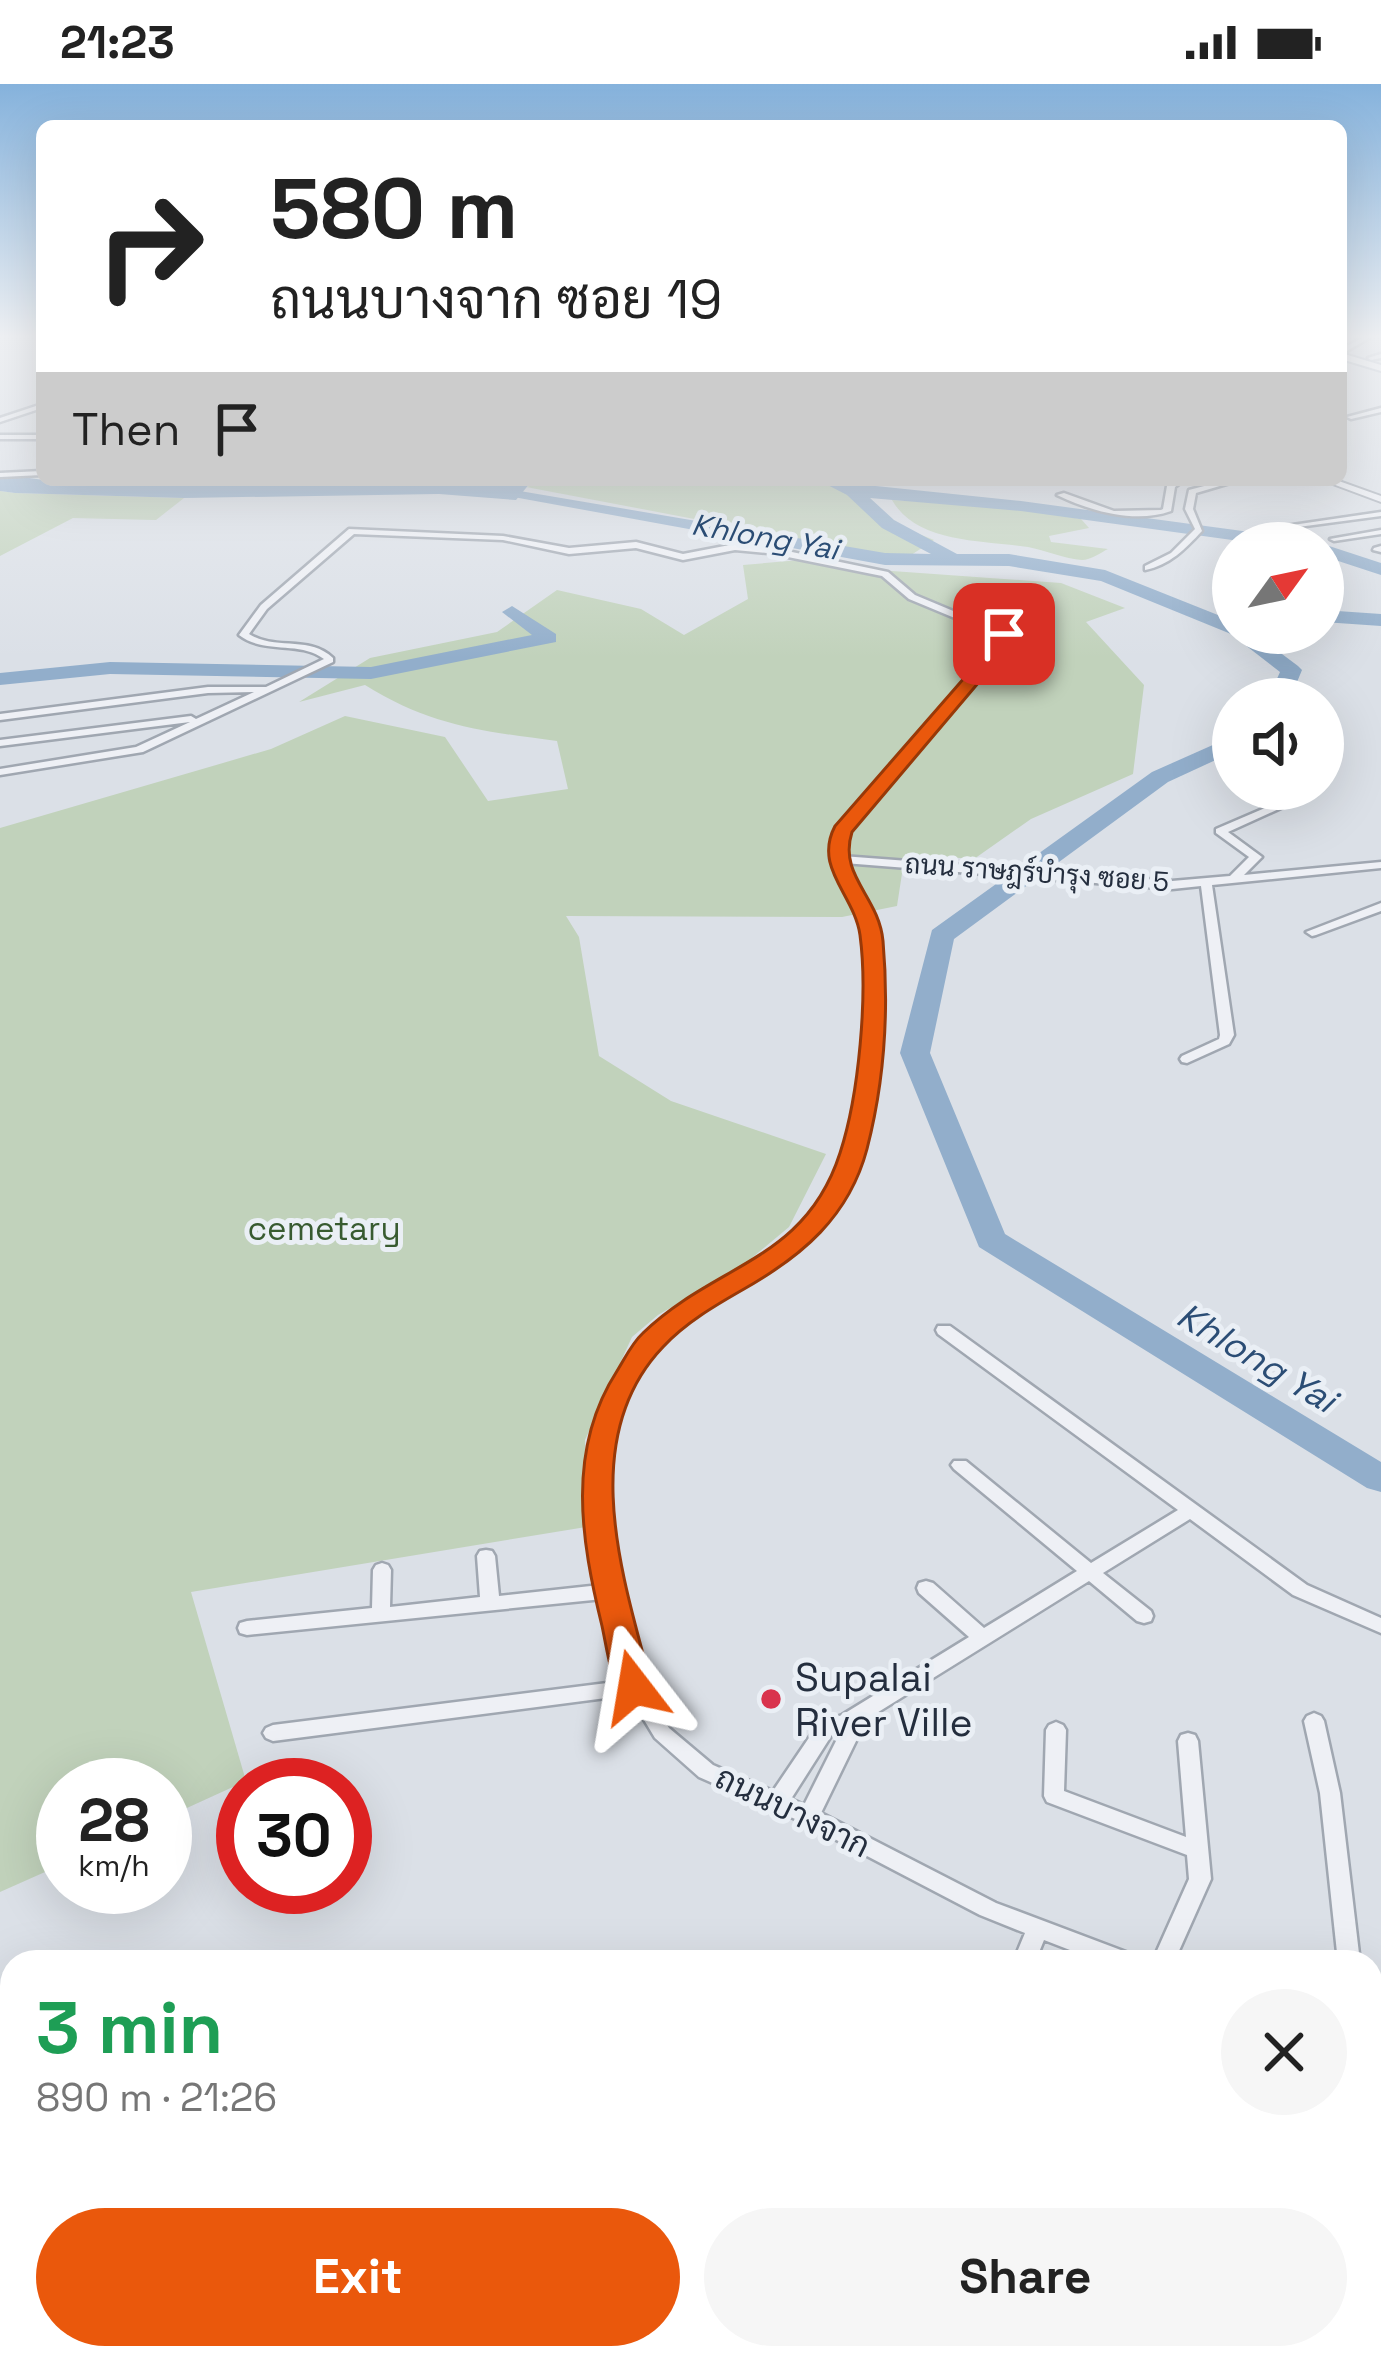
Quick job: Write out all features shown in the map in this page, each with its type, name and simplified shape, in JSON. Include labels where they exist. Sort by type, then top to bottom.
[{"type":"street","points":[[0,475],[36,473]]},
{"type":"street","points":[[1061,495],[1113,513],[1161,512],[1166,511],[1171,486]]},
{"type":"street","points":[[1148,568],[1174,555],[1197,533],[1199,524],[1189,509],[1192,492],[1212,486]]},
{"type":"street","points":[[1344,486],[1381,499]]},
{"type":"street","points":[[1321,522],[1381,514]]},
{"type":"street","points":[[0,772],[129,753],[330,660],[320,650],[253,643],[244,635],[264,607],[303,570],[332,544],[358,530],[503,538],[569,551],[636,545],[683,556],[744,546],[885,574],[906,593],[965,622],[999,631],[1005,639],[842,830],[836,859]]},
{"type":"street","points":[[1344,538],[1381,532]]},
{"type":"street","points":[[0,717],[208,690],[267,689]]},
{"type":"street","points":[[0,743],[206,718]]},
{"type":"street","points":[[1235,877],[1256,857],[1220,831],[1268,810]]},
{"type":"street","name":"ถนน ราษฎร์บำรุง ซอย 5","points":[[836,859],[1172,885],[1381,865]]},
{"type":"street","name":"ถนนบางจาก","points":[[836,859],[866,913],[872,939],[870,1073],[853,1154],[812,1229],[782,1256],[701,1302],[651,1342],[620,1389],[598,1448],[600,1550],[634,1687],[662,1733],[706,1772],[809,1816],[988,1909],[1096,1950]]},
{"type":"street","points":[[1187,1059],[1224,1041],[1227,1035],[1206,881]]},
{"type":"street","points":[[1312,932],[1381,907]]},
{"type":"street","points":[[944,1330],[1300,1589],[1381,1626]]},
{"type":"street","points":[[960,1465],[1144,1616]]},
{"type":"street","points":[[777,1802],[826,1728],[849,1720],[1190,1511]]},
{"type":"street","points":[[486,1556],[490,1603]]},
{"type":"street","points":[[381,1613],[382,1570]]},
{"type":"street","points":[[926,1588],[981,1637]]},
{"type":"street","points":[[247,1628],[611,1591]]},
{"type":"street","points":[[273,1733],[634,1687]]},
{"type":"street","points":[[809,1816],[848,1739],[849,1720]]},
{"type":"street","points":[[1315,1721],[1330,1793],[1348,1950]]},
{"type":"street","points":[[1056,1730],[1054,1796],[1197,1850]]},
{"type":"street","points":[[1168,1950],[1200,1880],[1188,1741]]},
{"type":"street","points":[[1029,1950],[1038,1927]]},
{"type":"green space","points":[[873,486],[869,505],[874,516],[934,540],[905,559],[526,487]]},
{"type":"green space","points":[[0,491],[184,498],[156,520],[73,518],[0,556]]},
{"type":"green space","points":[[892,500],[1005,506],[1081,519],[1089,528],[1049,536],[1051,542],[1108,549],[1082,560],[953,537],[917,525]]},
{"type":"green space","name":"cemetary","points":[[812,559],[892,571],[1061,583],[1125,608],[1086,622],[1144,685],[1133,774],[1031,819],[974,859],[905,854],[897,906],[842,917],[566,916],[579,937],[599,1056],[671,1101],[826,1154],[789,1227],[741,1267],[658,1315],[632,1337],[585,1440],[586,1527],[191,1592],[239,1758],[216,1758],[216,1795],[192,1806],[192,1758],[36,1758],[36,1876],[0,1892],[0,828],[271,749],[345,716],[445,737],[488,801],[568,789],[557,741],[435,718],[365,685],[299,702],[370,658],[497,632],[557,590],[641,609],[684,635],[748,599],[743,565]]},
{"type":"water","points":[[0,474],[36,479],[36,486],[528,486],[516,500],[439,494],[184,498],[0,491]]},
{"type":"waterway","points":[[841,486],[853,491]]},
{"type":"waterway","name":"Khlong Yai","points":[[479,489],[885,559],[1009,560],[1105,576],[1212,619]]},
{"type":"waterway","points":[[853,491],[1021,506],[1212,532]]},
{"type":"waterway","points":[[853,491],[888,524],[949,556]]},
{"type":"waterway","points":[[1344,557],[1381,569]]},
{"type":"waterway","points":[[0,679],[110,668],[371,673],[549,638],[512,612]]},
{"type":"waterway","points":[[1344,617],[1381,620]]},
{"type":"waterway","name":"Khlong Yai","points":[[1269,654],[1291,670],[1288,678]]},
{"type":"waterway","name":"Khlong Yai","points":[[1212,753],[1160,777],[941,936],[915,1053],[991,1240],[1381,1479]]},
{"type":"place","name":"Supalai River Ville","points":[[771,1699]]},
{"type":"route","points":[[634,1687],[600,1550],[598,1448],[620,1389],[651,1342],[701,1302],[782,1256],[812,1229],[834,1194],[853,1154],[870,1073],[872,939],[866,913],[836,859],[838,843],[842,830],[1001,646],[1004,634]]}]
